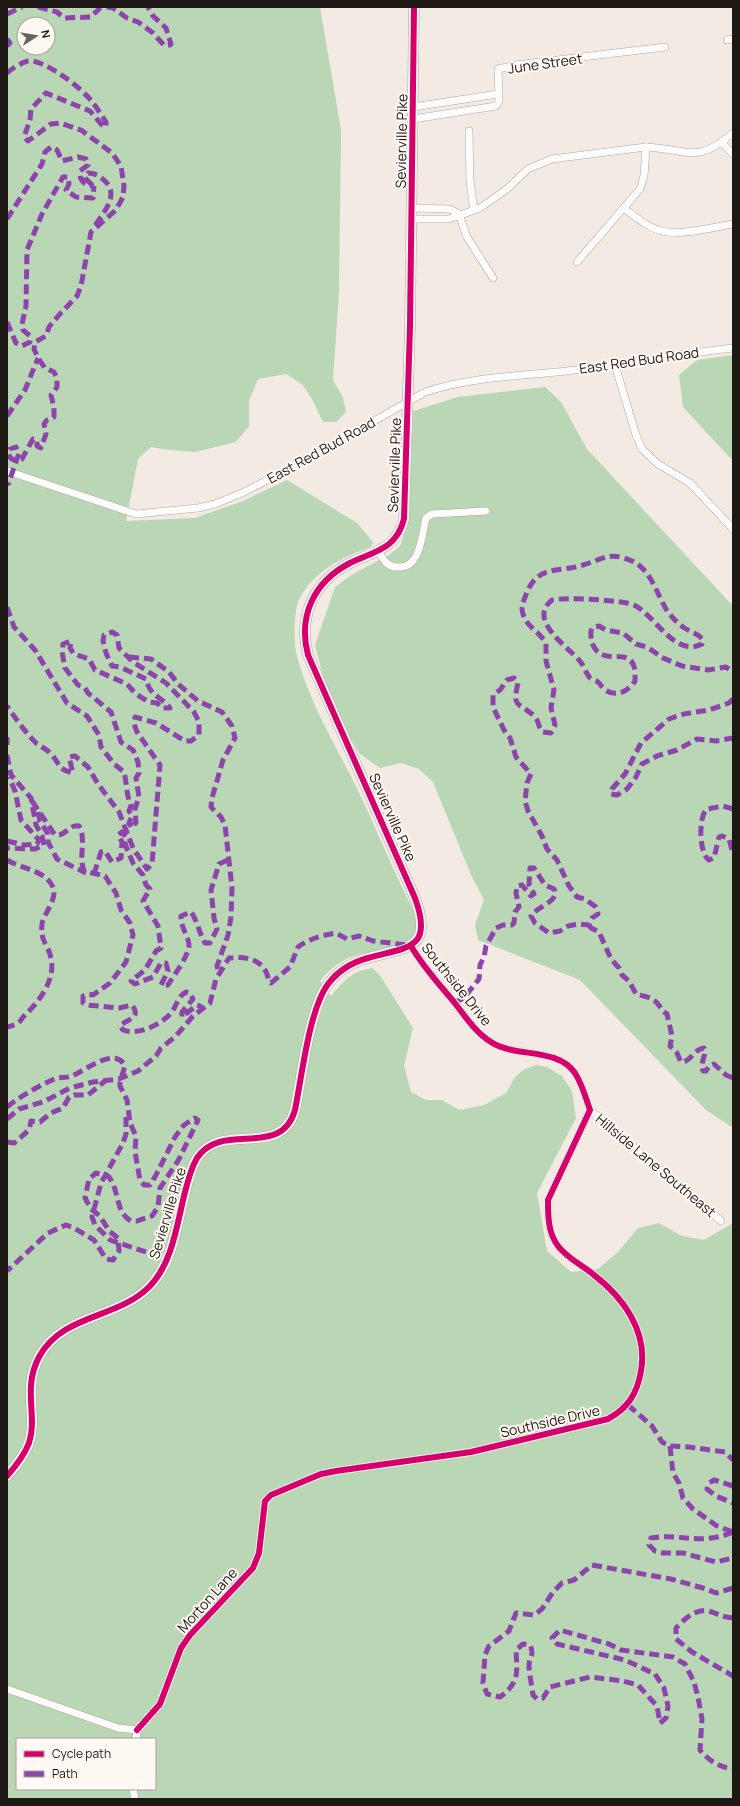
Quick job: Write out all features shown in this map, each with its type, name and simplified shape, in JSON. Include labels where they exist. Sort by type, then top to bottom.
[{"type":"street","name":"Sevierville Pike","points":[[7,1476],[19,1461],[29,1443],[31,1429],[30,1386],[36,1364],[45,1348],[52,1339],[71,1325],[132,1300],[150,1286],[159,1275],[167,1259],[189,1175],[202,1152],[211,1145],[223,1141],[273,1136],[284,1131],[290,1122],[295,1110],[317,1009],[328,984],[344,969],[353,964],[411,946],[420,934],[420,911],[382,821],[308,655],[305,637],[305,617],[308,607],[324,584],[348,564],[379,552],[392,542],[399,533],[404,519],[412,219],[414,7]]},
{"type":"street","name":"June Street","points":[[413,119],[496,106],[499,101],[498,69],[516,65],[665,47]]},
{"type":"street","points":[[413,107],[498,94]]},
{"type":"street","points":[[469,131],[470,181],[474,210]]},
{"type":"street","points":[[412,219],[449,219],[459,214],[474,210],[490,203],[528,169],[538,163],[552,159],[646,147],[690,154],[713,149],[733,133]]},
{"type":"street","points":[[722,142],[733,154]]},
{"type":"street","points":[[578,262],[625,209],[640,188],[644,176],[646,147]]},
{"type":"street","points":[[412,208],[450,210],[459,214],[467,237],[493,278]]},
{"type":"street","points":[[625,209],[646,224],[662,231],[678,232],[733,224]]},
{"type":"street","name":"East Red Bud Road","points":[[7,472],[136,514],[198,508],[215,504],[242,494],[296,466],[425,392],[449,385],[615,365],[733,348]]},
{"type":"street","points":[[615,365],[636,435],[642,449],[658,464],[690,483],[733,529]]},
{"type":"street","points":[[379,552],[386,563],[394,568],[403,568],[413,562],[419,551],[426,518],[432,514],[486,511]]},
{"type":"street","name":"Southside Drive","points":[[265,1501],[271,1495],[321,1474],[352,1468],[471,1452],[595,1423],[620,1413],[628,1405],[639,1382],[642,1365],[640,1336],[621,1300],[594,1274],[567,1256],[557,1245],[551,1232],[548,1216],[548,1200],[554,1184],[590,1110],[575,1073],[565,1064],[543,1056],[500,1048],[480,1033],[430,974],[411,946]]},
{"type":"street","name":"Hillside Lane Southeast","points":[[590,1110],[722,1221]]},
{"type":"street","name":"Morton Lane","points":[[137,1730],[160,1704],[181,1648],[190,1635],[253,1568],[259,1554],[265,1501]]},
{"type":"street","points":[[7,1689],[118,1728],[137,1730],[136,1738]]},
{"type":"green space","points":[[7,7],[320,7],[341,130],[339,292],[333,380],[343,397],[346,412],[336,422],[323,422],[303,385],[286,374],[258,379],[249,401],[249,426],[236,442],[195,452],[151,447],[138,459],[126,521],[195,518],[243,501],[287,480],[357,523],[373,542],[371,547],[339,560],[312,580],[305,589],[297,604],[295,619],[296,651],[303,675],[317,711],[362,799],[413,909],[417,925],[414,935],[404,943],[346,959],[334,967],[320,981],[331,996],[349,977],[359,971],[373,968],[381,977],[413,1028],[404,1066],[411,1092],[426,1100],[442,1100],[459,1110],[484,1105],[506,1093],[515,1077],[523,1070],[536,1065],[547,1067],[562,1076],[572,1091],[576,1118],[537,1193],[547,1251],[571,1272],[598,1269],[619,1251],[638,1228],[659,1223],[682,1236],[704,1240],[733,1223],[733,1799],[7,1799]]},
{"type":"green space","points":[[733,355],[733,461],[683,407],[679,375],[697,360]]},
{"type":"green space","points":[[545,387],[561,402],[587,449],[733,606],[733,1128],[706,1110],[580,980],[478,940],[475,925],[484,900],[471,875],[433,782],[419,769],[401,763],[380,768],[359,753],[330,703],[315,645],[335,587],[353,574],[389,555],[400,546],[409,521],[413,411],[458,397]]},
{"type":"marked path","points":[[7,14],[22,7]]},
{"type":"marked path","points":[[38,7],[57,12],[64,18],[91,17],[100,8],[113,8],[127,18],[138,22],[153,33],[165,46],[170,45],[171,44],[166,28],[153,16],[148,7]]},
{"type":"marked path","points":[[7,39],[10,43],[7,46]]},
{"type":"marked path","points":[[7,73],[22,63],[34,61],[51,68],[68,79],[82,91],[97,108],[106,122],[106,127],[101,124],[90,111],[46,93],[31,109],[30,120],[24,137],[28,141],[51,124],[60,123],[81,130],[112,153],[121,166],[124,186],[123,197],[116,210],[91,232],[81,286],[77,296],[49,327],[46,336],[35,342],[34,349],[38,358],[45,368],[54,372],[57,378],[57,387],[51,395],[54,408],[54,417],[47,420],[44,424],[46,434],[41,448],[37,446],[37,440],[33,439],[22,459],[18,460],[15,460],[14,460],[10,457],[8,453],[10,449],[16,447],[19,453],[18,456],[10,479],[9,483],[7,484]]},
{"type":"marked path","points":[[7,219],[42,164],[45,152],[51,147],[57,150],[62,161],[78,157],[86,159],[88,165],[80,171],[80,177],[81,180],[87,185],[94,186]]},
{"type":"marked path","points":[[92,185],[85,178],[88,173],[95,174],[103,179],[109,187],[111,193],[108,205],[93,229]]},
{"type":"marked path","points":[[7,322],[16,343],[22,346],[30,342],[30,336],[23,330],[22,324],[26,306],[27,250],[42,214],[63,177],[68,177],[69,184],[66,190],[76,197],[93,198],[94,186]]},
{"type":"marked path","points":[[7,416],[25,390],[38,358]]},
{"type":"marked path","points":[[454,1002],[463,999],[479,979],[480,965],[484,957],[486,946],[496,928],[503,925],[512,925],[514,923],[515,912],[519,907],[516,893],[517,886],[522,885],[531,896],[534,894],[529,885],[530,868],[534,868],[545,885],[554,889],[554,897],[531,916],[535,923],[549,933],[560,931],[568,926],[579,924],[589,925],[592,918],[598,914],[596,907],[585,899],[577,897],[569,886],[557,860],[547,849],[542,836],[528,811],[525,801],[527,783],[531,774],[516,757],[510,738],[504,730],[493,707],[493,695],[500,690],[507,680],[514,678],[518,683],[516,691],[516,701],[518,704],[536,718],[543,732],[551,733],[555,725],[551,708],[554,690],[546,661],[546,643],[525,620],[522,609],[527,592],[537,577],[550,571],[583,565],[612,556],[632,561],[645,571],[664,606],[675,620],[703,640],[702,644],[692,647],[683,645],[666,634],[642,610],[628,603],[568,599],[552,600],[545,608],[544,616],[546,624],[559,640],[581,662],[590,678],[597,681],[608,692],[617,693],[625,691],[629,688],[635,681],[635,670],[630,660],[621,657],[605,656],[596,650],[592,643],[591,631],[592,628],[599,626],[606,630],[623,633],[636,644],[647,647],[663,658],[682,666],[708,670],[726,667],[733,672]]},
{"type":"marked path","points":[[7,607],[14,627],[35,650],[67,703],[87,716],[99,735],[101,747],[114,764],[124,772],[128,797],[131,805],[129,811],[132,816],[129,823],[132,828],[136,822],[135,809],[139,797],[136,778],[139,773],[138,762],[133,750],[121,742],[111,712],[88,693],[85,688],[78,685],[65,668],[62,652],[63,644],[71,641],[70,648],[74,654],[89,659],[95,670],[127,684],[136,694],[149,702],[157,703],[162,708],[170,708],[153,693],[146,679],[120,667],[112,666],[106,653],[103,641],[104,635],[112,632],[117,635],[119,648],[133,662],[166,683],[194,712],[199,722],[199,735],[191,741],[185,741],[156,723],[135,717],[134,724],[137,732],[160,765],[152,864],[147,869],[133,848],[119,812],[98,784],[88,767],[75,756],[69,757],[73,773],[64,770],[46,749],[36,743],[17,721],[7,706]]},
{"type":"marked path","points":[[129,657],[151,659],[169,672],[178,684],[198,701],[222,712],[232,726],[235,738],[223,760],[212,798],[211,807],[221,817],[225,825],[232,888],[231,917],[228,935],[217,966],[219,974]]},
{"type":"marked path","points":[[733,699],[729,703],[709,710],[684,714],[669,719],[641,743],[625,774],[612,789],[611,794],[617,795],[627,789],[636,777],[642,764],[657,756],[677,750],[697,739],[716,741],[733,738]]},
{"type":"marked path","points":[[7,737],[7,745]]},
{"type":"marked path","points":[[7,755],[11,775],[31,798],[36,825],[42,836],[44,845],[35,849],[7,848]]},
{"type":"marked path","points":[[7,841],[24,845],[37,844],[39,840],[21,820],[15,791],[9,777]]},
{"type":"marked path","points":[[32,801],[55,835],[62,834],[72,827],[79,826],[83,842],[82,865],[84,871],[105,876],[116,893],[121,910],[130,923],[133,935],[126,962],[110,983],[93,995],[88,994],[83,996],[83,1003],[87,1005],[119,1008],[132,1005],[135,1009],[134,1016],[120,1026],[123,1030],[129,1031],[149,1028],[162,1021],[171,1013],[181,996],[186,992],[190,993],[193,999],[182,1012],[182,1017],[197,1005],[200,1006],[202,1010]]},
{"type":"marked path","points":[[733,809],[723,806],[707,809],[704,813],[701,827],[703,850],[709,860],[714,858],[719,837],[722,836],[729,839],[733,854]]},
{"type":"marked path","points":[[38,812],[40,821],[48,834],[48,842],[57,859],[86,873]]},
{"type":"marked path","points":[[94,874],[101,852],[105,851],[112,862],[121,858],[122,842],[118,835],[122,832],[126,837],[125,844],[133,863],[143,875],[146,885],[150,889],[143,901],[158,926],[161,948],[156,951],[145,970],[131,981],[135,984],[153,977],[161,963],[166,963],[168,971],[161,985],[168,985],[183,961],[189,946],[181,916],[191,912],[205,943],[210,943],[217,929],[214,918],[211,890],[219,864],[228,860]]},
{"type":"marked path","points":[[7,860],[33,870],[45,877],[53,887],[54,892],[54,896],[42,924],[42,935],[51,958],[52,966],[49,982],[35,1004],[20,1021],[7,1027]]},
{"type":"marked path","points":[[589,925],[591,928],[599,932],[611,959],[619,968],[622,975],[629,981],[636,994],[653,1000],[667,1014],[672,1036],[670,1046],[677,1053],[681,1062],[687,1060],[704,1048],[705,1054],[702,1065],[703,1071],[706,1071],[709,1066],[714,1064],[726,1075],[733,1078]]},
{"type":"marked path","points":[[7,1119],[19,1109],[43,1102],[70,1088],[93,1082],[119,1079],[138,1071],[156,1056],[161,1048],[175,1037],[193,1016],[210,1003],[216,979],[229,958],[243,958],[255,961],[264,968],[271,983],[290,967],[298,947],[321,936],[336,933],[347,939],[359,936],[373,941],[407,945]]},
{"type":"marked path","points":[[7,1107],[31,1091],[57,1078],[72,1076],[100,1061],[114,1058],[120,1060],[125,1066],[120,1086],[127,1100],[130,1123],[136,1136],[135,1152],[140,1180],[144,1185],[150,1185],[175,1137],[184,1125],[195,1118],[198,1120],[178,1161],[160,1188],[158,1207],[152,1216],[137,1221],[131,1221],[122,1212],[115,1189],[109,1177],[96,1173],[89,1179],[85,1198],[91,1209],[100,1216],[109,1231],[118,1238],[119,1251],[113,1260],[106,1259],[94,1240],[66,1225],[48,1233],[7,1271]]},
{"type":"marked path","points":[[7,1142],[14,1143],[29,1130],[31,1121],[40,1122],[51,1113],[63,1108],[69,1097],[74,1095],[88,1095],[105,1081]]},
{"type":"marked path","points":[[126,1117],[126,1134],[123,1143],[101,1183],[92,1217],[95,1225],[110,1240],[167,1259]]},
{"type":"marked path","points":[[628,1405],[652,1426],[662,1442],[670,1446],[725,1452],[733,1460]]},
{"type":"marked path","points":[[670,1446],[673,1473],[679,1483],[683,1498],[693,1509],[717,1526],[733,1532]]},
{"type":"marked path","points":[[733,1486],[714,1480],[709,1483],[707,1489],[716,1496],[733,1503]]},
{"type":"marked path","points":[[733,1532],[722,1536],[701,1539],[672,1537],[651,1538],[649,1545],[655,1551],[663,1553],[683,1553],[716,1562],[733,1558]]},
{"type":"marked path","points":[[733,1588],[716,1593],[671,1579],[592,1565],[574,1580],[562,1583],[553,1592],[542,1609],[534,1615],[516,1613],[509,1631],[489,1646],[485,1655],[483,1683],[487,1694],[500,1697],[511,1687],[514,1682],[517,1671],[516,1650],[523,1644],[530,1645],[532,1654],[529,1663],[529,1672],[533,1695],[537,1699],[543,1698],[550,1687],[590,1677],[623,1681],[638,1685],[657,1706],[660,1723],[666,1718],[668,1706],[664,1688],[655,1674],[625,1660],[557,1644],[552,1638],[560,1630],[609,1644],[621,1650],[673,1657],[685,1664],[694,1682],[702,1719],[700,1750],[715,1763],[723,1767],[733,1769]]},
{"type":"marked path","points":[[733,1618],[709,1611],[699,1611],[686,1618],[676,1628],[676,1639],[692,1652],[733,1676]]},
{"type":"cycle path","points":[[7,1476],[22,1457],[29,1443],[32,1423],[31,1391],[34,1369],[39,1357],[49,1343],[61,1332],[75,1324],[122,1305],[149,1287],[164,1266],[169,1255],[185,1192],[197,1158],[208,1147],[221,1142],[235,1139],[264,1137],[277,1133],[288,1125],[295,1110],[311,1026],[321,995],[328,984],[336,975],[351,965],[362,960],[405,948],[419,937],[421,928],[420,915],[415,898],[308,655],[305,641],[305,627],[311,602],[326,580],[350,563],[376,552],[390,543],[396,537],[404,519],[410,326],[414,7]]},
{"type":"cycle path","points":[[137,1730],[160,1704],[181,1648],[190,1635],[253,1568],[259,1553],[265,1501],[271,1495],[321,1474],[471,1452],[608,1419],[626,1405],[637,1387],[641,1371],[641,1343],[631,1317],[624,1305],[605,1284],[562,1251],[552,1236],[550,1230],[548,1200],[590,1110],[584,1091],[575,1073],[558,1059],[501,1047],[485,1038],[471,1024],[431,975],[411,946]]}]
